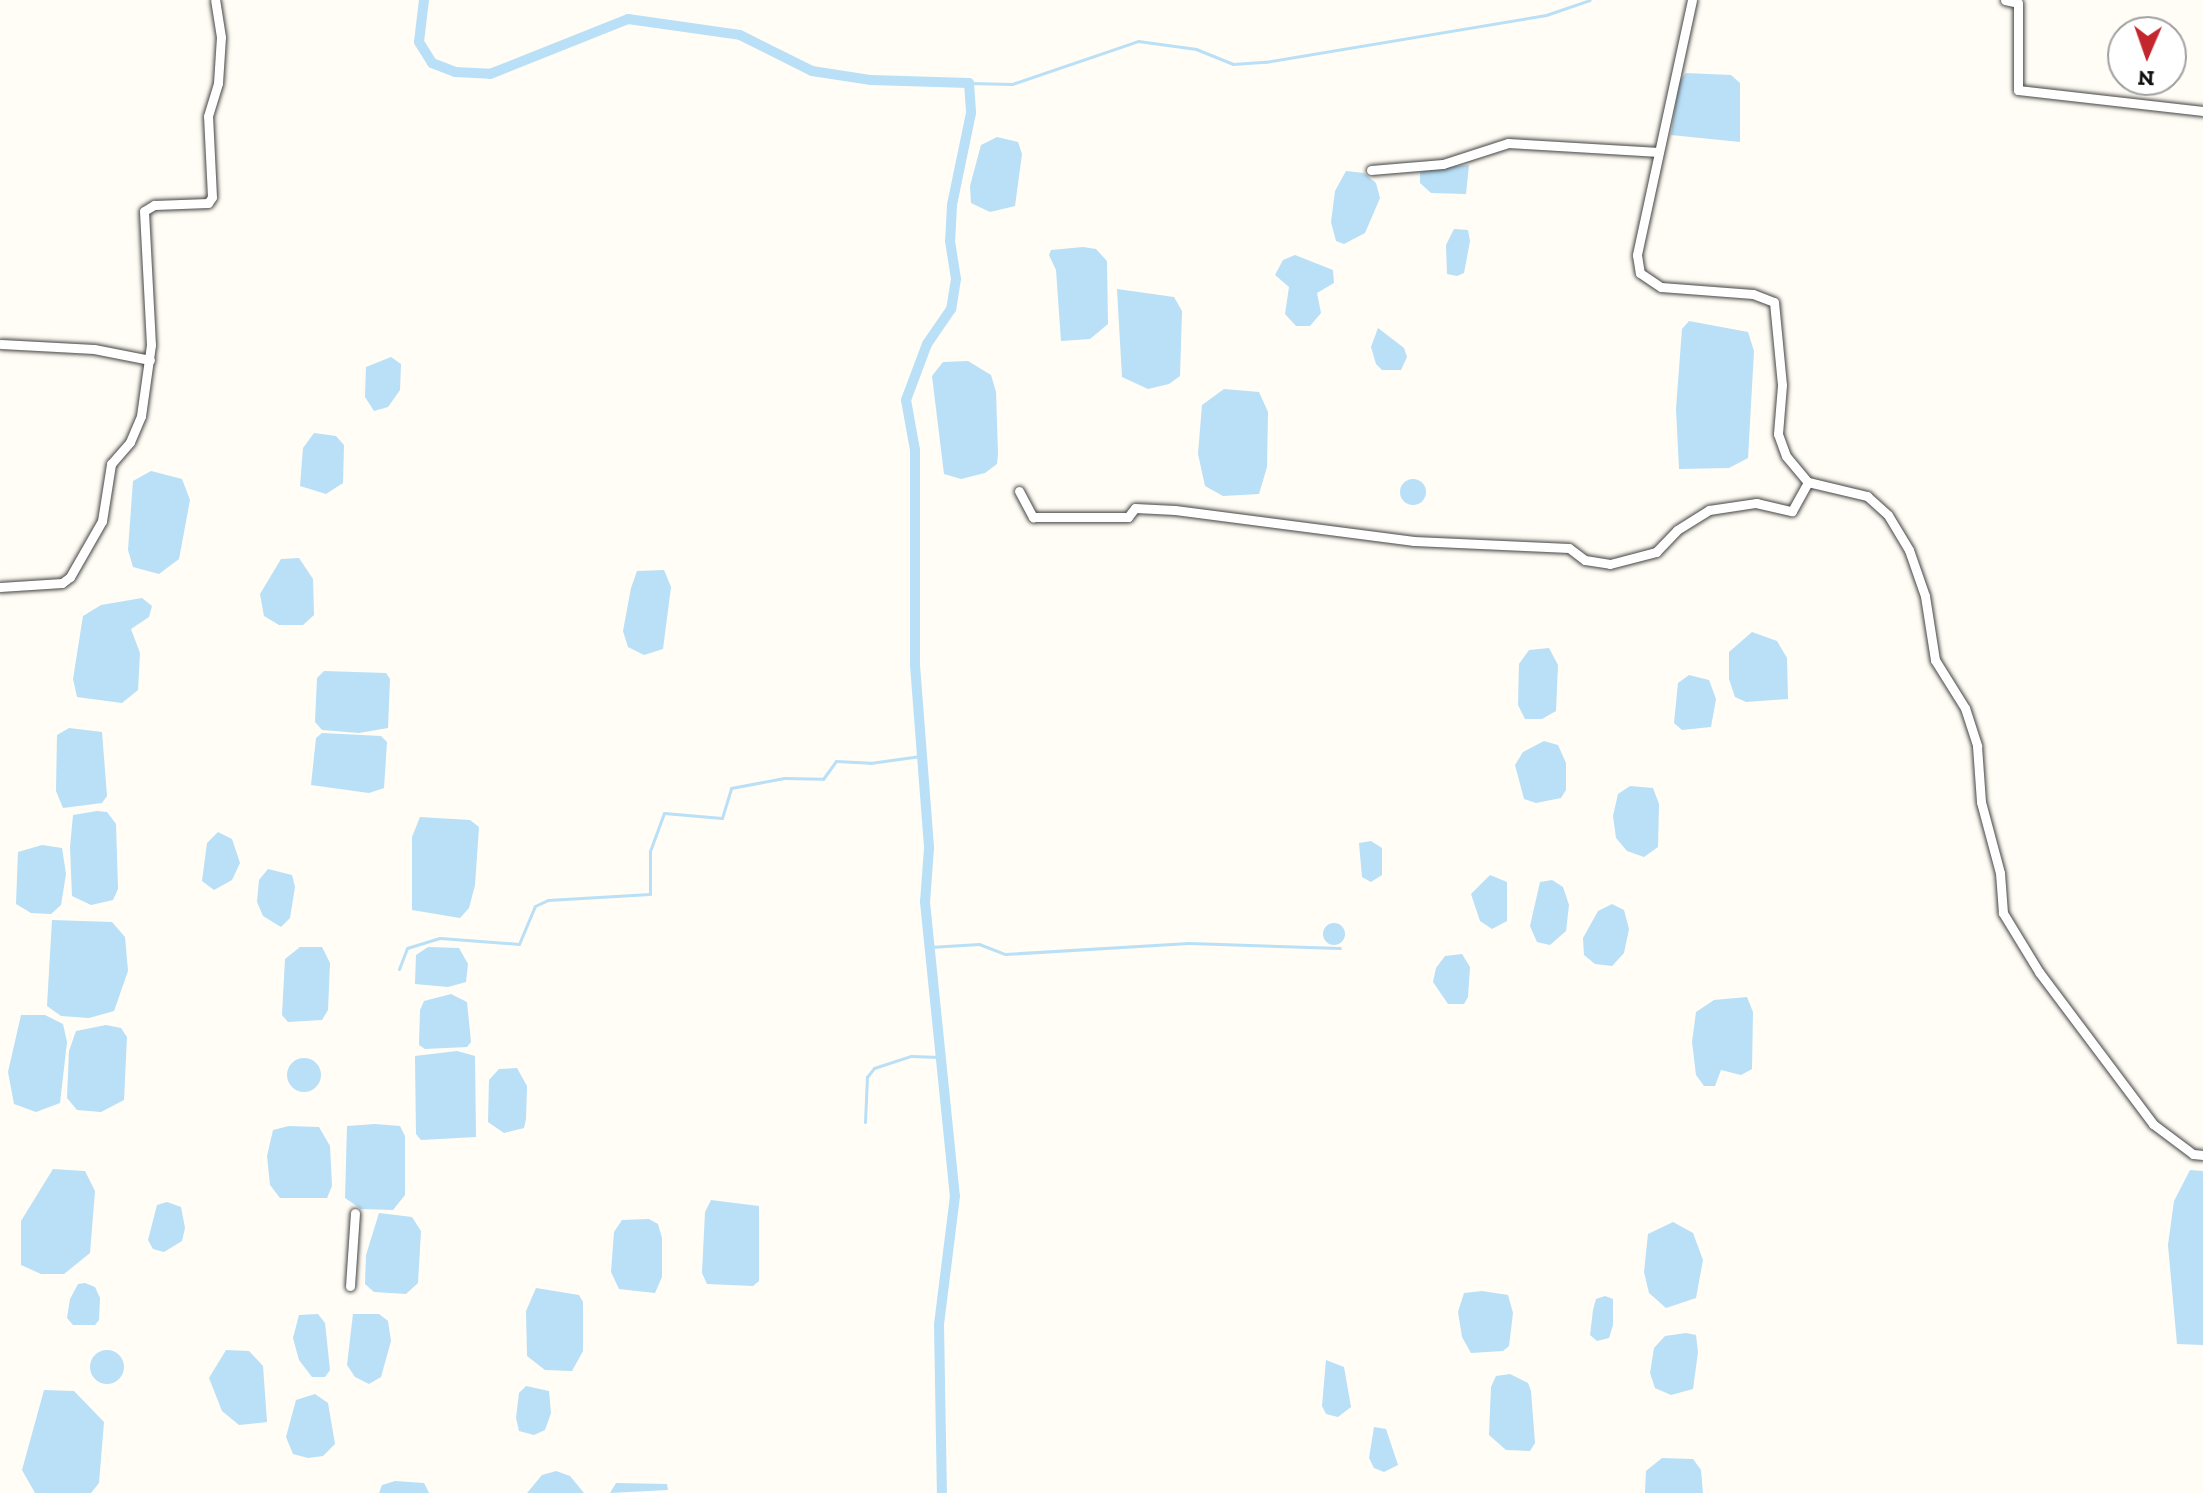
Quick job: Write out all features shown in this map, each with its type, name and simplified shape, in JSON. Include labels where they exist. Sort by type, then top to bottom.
[{"type":"street","points":[[0,587],[62,583],[70,577],[102,521],[111,464],[130,442],[141,416],[150,360],[144,211],[154,205],[208,203],[212,197],[208,116],[218,83],[221,37],[215,0]]},
{"type":"street","points":[[1692,0],[1637,255],[1640,273],[1661,287],[1753,294],[1774,302],[1782,385],[1778,434],[1786,456],[1808,482],[1867,496],[1888,515],[1909,550],[1925,596],[1935,660],[1965,708],[1977,746],[1981,802],[2000,873],[2003,913],[2039,972],[2153,1124],[2193,1154],[2203,1155]]},
{"type":"street","points":[[2005,0],[2018,3],[2018,90],[2203,111]]},
{"type":"street","points":[[1371,170],[1443,164],[1508,143],[1659,152]]},
{"type":"street","points":[[1,344],[94,349],[150,360]]},
{"type":"street","points":[[1019,491],[1033,517],[1128,517],[1135,508],[1175,510],[1414,541],[1569,548],[1585,560],[1610,564],[1656,552],[1677,530],[1709,510],[1756,503],[1792,511],[1808,482]]},
{"type":"street","points":[[350,1286],[355,1213]]},
{"type":"water","points":[[1686,73],[1731,75],[1740,83],[1740,142],[1671,135],[1679,82]]},
{"type":"water","points":[[997,137],[1018,142],[1022,154],[1015,206],[990,212],[971,203],[970,186],[981,145]]},
{"type":"water","points":[[1469,165],[1466,194],[1431,193],[1420,183],[1420,173],[1430,168]]},
{"type":"water","points":[[1346,171],[1364,173],[1376,183],[1380,198],[1365,233],[1344,244],[1336,241],[1331,222],[1335,191]]},
{"type":"water","points":[[1454,229],[1468,230],[1470,241],[1464,273],[1457,276],[1447,274],[1446,245]]},
{"type":"water","points":[[1096,249],[1107,261],[1108,324],[1090,339],[1061,341],[1056,270],[1049,255],[1051,250]]},
{"type":"water","points":[[1295,255],[1333,270],[1334,283],[1317,293],[1321,313],[1310,326],[1296,326],[1285,314],[1289,287],[1275,275],[1283,260]]},
{"type":"water","points":[[1117,289],[1174,297],[1182,311],[1180,376],[1169,384],[1148,389],[1122,377]]},
{"type":"water","points":[[1689,321],[1748,332],[1754,351],[1748,458],[1729,468],[1679,469],[1676,409],[1682,329]]},
{"type":"water","points":[[1378,328],[1404,348],[1407,357],[1401,370],[1382,370],[1376,364],[1371,347]]},
{"type":"water","points":[[391,357],[401,364],[400,390],[388,407],[374,411],[365,397],[366,367]]},
{"type":"water","points":[[968,361],[991,375],[996,392],[998,454],[997,464],[985,473],[961,479],[944,474],[932,376],[943,362]]},
{"type":"water","points":[[1224,389],[1259,392],[1268,412],[1267,467],[1259,494],[1223,496],[1205,486],[1198,454],[1202,405]]},
{"type":"water","points":[[314,433],[336,436],[344,445],[343,483],[326,494],[300,486],[303,448]]},
{"type":"water","points":[[151,471],[182,479],[190,500],[179,559],[159,574],[133,567],[128,550],[133,481]]},
{"type":"water","points":[[1413,479],[1422,483],[1426,492],[1422,501],[1413,505],[1404,501],[1400,492],[1404,483]]},
{"type":"water","points":[[299,558],[313,579],[314,615],[303,625],[279,625],[264,616],[260,594],[281,559]]},
{"type":"water","points":[[664,570],[671,587],[663,649],[644,655],[628,647],[623,631],[631,588],[637,571]]},
{"type":"water","points":[[142,598],[152,606],[149,617],[131,629],[140,653],[138,690],[122,703],[77,697],[73,679],[83,616],[101,605]]},
{"type":"water","points":[[1752,632],[1777,641],[1787,658],[1788,699],[1746,702],[1735,697],[1729,679],[1729,652]]},
{"type":"water","points":[[1549,648],[1558,665],[1556,711],[1542,719],[1525,719],[1518,705],[1519,664],[1529,650]]},
{"type":"water","points":[[324,671],[386,673],[390,679],[388,728],[359,733],[322,730],[315,722],[317,678]]},
{"type":"water","points":[[1689,675],[1709,680],[1716,699],[1711,727],[1682,730],[1674,723],[1678,683]]},
{"type":"water","points":[[69,728],[102,732],[107,796],[102,803],[63,808],[56,791],[57,735]]},
{"type":"water","points":[[322,733],[381,736],[387,742],[384,788],[369,793],[311,785],[316,738]]},
{"type":"water","points":[[1544,741],[1558,745],[1566,763],[1566,790],[1561,798],[1536,803],[1524,799],[1515,765],[1523,752]]},
{"type":"water","points":[[1630,786],[1653,788],[1659,804],[1658,847],[1644,857],[1627,851],[1616,838],[1613,816],[1618,794]]},
{"type":"water","points":[[107,812],[116,824],[118,889],[113,900],[91,905],[72,896],[70,847],[73,815]]},
{"type":"water","points":[[420,817],[470,820],[479,827],[475,885],[469,908],[460,918],[412,910],[412,837]]},
{"type":"water","points":[[218,832],[232,839],[240,863],[232,880],[214,890],[202,881],[207,843]]},
{"type":"water","points":[[1371,841],[1382,848],[1382,875],[1371,882],[1362,877],[1359,843]]},
{"type":"water","points":[[42,845],[62,848],[66,874],[61,905],[51,914],[31,913],[16,904],[18,852]]},
{"type":"water","points":[[268,869],[292,875],[295,887],[290,918],[281,927],[263,916],[257,902],[259,880]]},
{"type":"water","points":[[1490,875],[1507,882],[1507,921],[1492,929],[1480,921],[1471,894]]},
{"type":"water","points":[[1552,880],[1563,887],[1569,905],[1566,931],[1550,945],[1537,942],[1530,926],[1540,882]]},
{"type":"water","points":[[1612,904],[1624,910],[1629,929],[1624,953],[1612,966],[1595,964],[1584,955],[1583,938],[1598,911]]},
{"type":"water","points":[[52,920],[112,922],[125,937],[128,971],[114,1011],[89,1018],[61,1016],[47,1006]]},
{"type":"water","points":[[1330,923],[1338,923],[1345,934],[1338,945],[1330,945],[1323,938],[1323,930]]},
{"type":"water","points":[[300,947],[322,947],[330,963],[328,1010],[322,1020],[288,1022],[282,1015],[285,959]]},
{"type":"water","points":[[428,947],[459,948],[468,964],[466,982],[448,987],[415,984],[416,955]]},
{"type":"water","points":[[1462,954],[1470,967],[1468,997],[1464,1004],[1448,1004],[1433,982],[1436,968],[1445,956]]},
{"type":"water","points":[[451,994],[467,1002],[471,1042],[467,1047],[425,1049],[419,1045],[420,1010],[424,1001]]},
{"type":"water","points":[[1747,997],[1753,1012],[1752,1069],[1741,1075],[1721,1070],[1715,1086],[1704,1086],[1696,1075],[1692,1042],[1696,1012],[1714,1000]]},
{"type":"water","points":[[21,1015],[45,1015],[63,1024],[67,1042],[60,1103],[36,1112],[14,1104],[8,1072]]},
{"type":"water","points":[[106,1025],[121,1028],[127,1037],[124,1100],[101,1112],[77,1110],[67,1098],[69,1051],[76,1031]]},
{"type":"water","points":[[457,1051],[475,1056],[476,1137],[421,1140],[416,1134],[415,1056]]},
{"type":"water","points":[[304,1058],[316,1063],[321,1075],[316,1087],[304,1092],[292,1087],[287,1075],[292,1063]]},
{"type":"water","points":[[517,1068],[527,1086],[526,1119],[524,1128],[504,1133],[488,1122],[489,1080],[499,1069]]},
{"type":"water","points":[[289,1126],[319,1127],[330,1146],[332,1186],[327,1198],[280,1198],[270,1185],[267,1156],[273,1130]]},
{"type":"water","points":[[347,1126],[400,1126],[405,1136],[405,1195],[393,1210],[361,1209],[345,1198]]},
{"type":"water","points":[[53,1169],[85,1171],[95,1191],[90,1253],[64,1274],[41,1274],[21,1265],[21,1221]]},
{"type":"water","points":[[2190,1170],[2203,1171],[2203,1345],[2177,1344],[2168,1245],[2174,1201]]},
{"type":"water","points":[[711,1200],[759,1206],[759,1281],[753,1286],[707,1284],[702,1273],[705,1212]]},
{"type":"water","points":[[167,1202],[181,1207],[185,1228],[182,1241],[164,1252],[153,1249],[148,1240],[157,1205]]},
{"type":"water","points":[[379,1213],[412,1217],[421,1231],[418,1283],[406,1294],[374,1292],[365,1284],[366,1255]]},
{"type":"water","points":[[649,1219],[658,1224],[662,1238],[662,1277],[655,1293],[619,1289],[611,1272],[614,1232],[622,1220]]},
{"type":"water","points":[[1673,1222],[1693,1233],[1703,1260],[1696,1298],[1666,1308],[1649,1293],[1644,1272],[1648,1234]]},
{"type":"water","points":[[78,1284],[95,1287],[100,1298],[99,1320],[95,1325],[73,1325],[67,1318],[70,1299]]},
{"type":"water","points":[[536,1288],[579,1295],[583,1302],[583,1351],[572,1371],[545,1370],[527,1356],[526,1311]]},
{"type":"water","points":[[1482,1291],[1508,1295],[1513,1313],[1509,1346],[1503,1351],[1471,1353],[1462,1337],[1458,1312],[1464,1293]]},
{"type":"water","points":[[1605,1296],[1613,1299],[1613,1325],[1609,1338],[1597,1341],[1590,1335],[1593,1310],[1596,1299]]},
{"type":"water","points":[[318,1314],[325,1323],[330,1370],[325,1377],[312,1377],[299,1360],[293,1338],[299,1315]]},
{"type":"water","points":[[353,1314],[379,1314],[388,1321],[391,1341],[381,1377],[369,1384],[355,1377],[347,1365]]},
{"type":"water","points":[[1696,1335],[1698,1352],[1693,1389],[1671,1395],[1655,1388],[1650,1373],[1654,1348],[1665,1336]]},
{"type":"water","points":[[107,1350],[119,1355],[124,1367],[119,1379],[107,1384],[95,1379],[90,1367],[95,1355]]},
{"type":"water","points":[[226,1350],[249,1351],[263,1366],[267,1422],[239,1425],[222,1411],[209,1378]]},
{"type":"water","points":[[1326,1360],[1344,1367],[1351,1407],[1338,1417],[1326,1414],[1322,1406]]},
{"type":"water","points":[[1510,1374],[1528,1383],[1531,1391],[1535,1443],[1530,1451],[1506,1450],[1489,1435],[1491,1387],[1496,1376]]},
{"type":"water","points":[[526,1386],[549,1391],[551,1413],[545,1430],[534,1435],[519,1431],[516,1418],[519,1393]]},
{"type":"water","points":[[44,1390],[74,1391],[104,1422],[99,1483],[91,1493],[35,1493],[22,1470]]},
{"type":"water","points":[[315,1394],[328,1403],[335,1444],[323,1456],[308,1458],[293,1454],[286,1437],[296,1400]]},
{"type":"water","points":[[1374,1427],[1386,1429],[1398,1465],[1384,1472],[1374,1468],[1369,1458]]},
{"type":"water","points":[[1662,1458],[1693,1459],[1701,1470],[1703,1493],[1645,1493],[1646,1471]]},
{"type":"water","points":[[556,1471],[570,1476],[584,1493],[527,1493],[542,1475]]},
{"type":"water","points":[[395,1481],[424,1483],[429,1493],[379,1493],[382,1485]]},
{"type":"water","points":[[616,1483],[667,1484],[668,1490],[610,1493]]},
{"type":"waterway","points":[[424,0],[419,42],[432,63],[455,72],[490,74],[628,19],[740,35],[812,71],[871,80],[969,83],[971,113],[952,205],[950,241],[956,279],[951,309],[927,344],[906,400],[915,450],[915,665],[929,848],[925,902],[955,1196],[939,1325],[942,1493]]},
{"type":"waterway","points":[[969,83],[1012,84],[1138,41],[1196,49],[1233,64],[1265,62],[1546,15],[1590,0]]},
{"type":"waterway","points":[[399,969],[407,948],[440,938],[519,944],[535,906],[548,900],[650,894],[650,851],[664,813],[722,818],[731,788],[784,778],[823,779],[836,761],[870,763],[921,756]]},
{"type":"waterway","points":[[930,947],[979,944],[1005,954],[1189,943],[1340,948]]},
{"type":"waterway","points":[[865,1122],[867,1077],[874,1068],[911,1056],[940,1057]]}]
